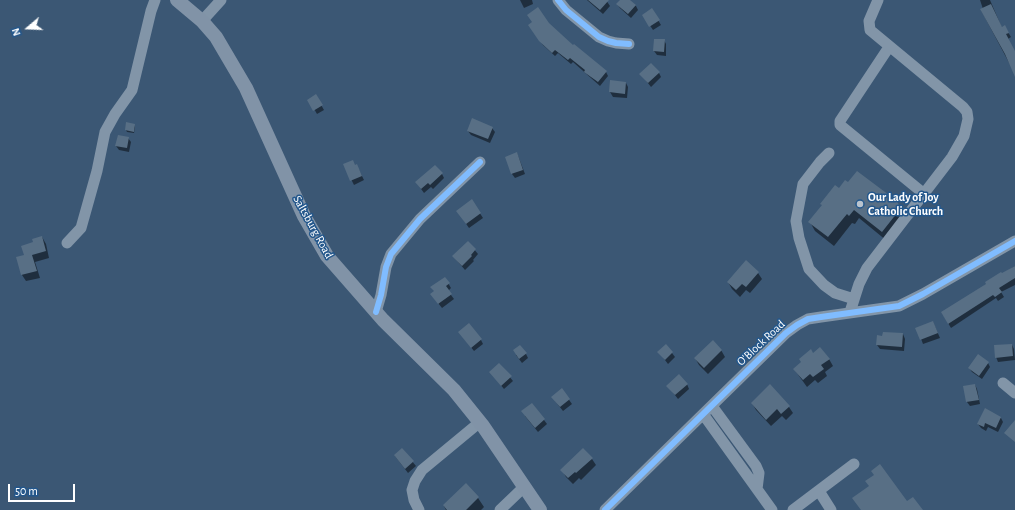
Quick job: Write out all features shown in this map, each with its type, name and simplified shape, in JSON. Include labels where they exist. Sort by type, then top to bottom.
[{"type":"main road","name":"Saltsburg Road","points":[[177,0],[202,21],[216,37],[246,88],[304,216],[327,256],[376,312],[454,390],[480,422],[540,510]]},
{"type":"street","points":[[67,243],[81,228],[97,171],[105,132],[132,90],[151,10],[155,0]]},
{"type":"street","points":[[202,21],[221,0]]},
{"type":"street","points":[[558,0],[566,10],[599,37],[616,43],[629,44]]},
{"type":"street","points":[[850,312],[867,268],[942,170],[964,136],[968,119],[967,112],[963,107],[870,30],[869,21],[878,0]]},
{"type":"street","points":[[889,46],[840,121],[840,125],[923,193]]},
{"type":"street","points":[[829,153],[803,184],[796,221],[799,238],[809,269],[824,285],[835,293],[854,299]]},
{"type":"street","points":[[376,312],[386,267],[391,254],[420,219],[480,162]]},
{"type":"street","name":"O'Block Road","points":[[604,510],[786,333],[797,325],[808,319],[899,306],[923,294],[1015,241]]},
{"type":"street","points":[[1003,383],[1015,393]]},
{"type":"street","points":[[712,406],[756,466],[759,473],[757,489]]},
{"type":"street","points":[[703,414],[772,510]]},
{"type":"street","points":[[419,510],[414,500],[412,490],[415,481],[422,470],[480,422]]},
{"type":"street","points":[[793,510],[854,464]]},
{"type":"street","points":[[500,510],[524,487]]},
{"type":"street","points":[[818,491],[831,510]]},
{"type":"building","points":[[588,0],[609,0],[600,10]]},
{"type":"building","points":[[620,0],[630,0],[636,5],[628,14],[616,4]]},
{"type":"building","points":[[991,4],[1002,27],[1005,25],[1009,33],[1006,34],[1015,51],[1015,77],[1005,54],[980,9]]},
{"type":"building","points":[[538,7],[549,23],[573,45],[574,44],[607,71],[598,82],[584,72],[585,70],[570,58],[568,60],[555,50],[552,53],[539,41],[528,25],[532,22],[527,15]]},
{"type":"building","points":[[652,8],[660,20],[649,27],[642,15]]},
{"type":"building","points":[[654,39],[665,39],[664,52],[653,51]]},
{"type":"building","points":[[651,63],[660,72],[648,83],[639,74]]},
{"type":"building","points":[[610,80],[626,82],[625,94],[609,92]]},
{"type":"building","points":[[316,94],[323,105],[313,111],[307,100]]},
{"type":"building","points":[[472,118],[493,127],[488,139],[467,131]]},
{"type":"building","points":[[126,122],[135,124],[134,132],[125,130]]},
{"type":"building","points":[[118,135],[129,137],[127,148],[115,146]]},
{"type":"building","points":[[517,152],[523,170],[511,174],[505,157]]},
{"type":"building","points":[[353,160],[355,165],[357,164],[362,176],[350,181],[343,164]]},
{"type":"building","points":[[435,165],[443,173],[430,185],[428,183],[421,189],[415,182]]},
{"type":"building","name":"Our Lady of Joy Catholic Church","points":[[857,171],[897,201],[899,205],[897,213],[882,232],[854,210],[849,216],[847,214],[828,237],[808,222],[822,205],[820,204],[835,185],[839,188],[845,180],[848,182]]},
{"type":"building","points":[[472,199],[481,213],[466,224],[456,211]]},
{"type":"building","points":[[42,236],[46,251],[32,255],[37,271],[21,275],[16,257],[24,255],[21,246],[33,242],[32,239]]},
{"type":"building","points":[[468,241],[476,249],[471,255],[472,256],[462,266],[452,256]]},
{"type":"building","points":[[746,260],[759,272],[746,287],[742,284],[736,290],[727,282]]},
{"type":"building","points":[[1015,266],[1015,278],[999,288],[1002,292],[995,297],[993,295],[948,324],[941,312],[986,284],[985,282],[1001,272],[1002,273]]},
{"type":"building","points":[[445,277],[450,283],[446,286],[452,294],[438,304],[430,294],[434,291],[430,287]]},
{"type":"building","points":[[933,321],[938,333],[920,340],[915,328]]},
{"type":"building","points":[[469,323],[482,339],[471,348],[458,332]]},
{"type":"building","points":[[883,332],[903,333],[902,347],[876,345],[877,335],[882,336]]},
{"type":"building","points":[[713,340],[722,350],[704,368],[694,358]]},
{"type":"building","points":[[666,344],[673,352],[665,360],[657,352]]},
{"type":"building","points":[[1012,344],[1013,356],[995,358],[994,345]]},
{"type":"building","points":[[520,345],[527,353],[519,359],[513,350]]},
{"type":"building","points":[[820,347],[830,359],[821,365],[824,369],[813,377],[810,374],[803,380],[793,369],[801,362],[799,359],[811,349],[813,353]]},
{"type":"building","points":[[978,354],[989,362],[979,376],[968,368]]},
{"type":"building","points":[[499,363],[512,376],[501,386],[489,372]]},
{"type":"building","points":[[679,374],[688,384],[675,395],[666,386]]},
{"type":"building","points":[[770,384],[790,406],[781,414],[777,409],[766,420],[751,403]]},
{"type":"building","points":[[975,384],[979,400],[966,402],[963,386]]},
{"type":"building","points":[[562,388],[570,399],[560,407],[551,397]]},
{"type":"building","points":[[532,403],[545,419],[535,428],[521,411]]},
{"type":"building","points":[[985,408],[1001,417],[996,428],[985,423],[984,427],[977,424]]},
{"type":"building","points":[[1015,420],[1015,442],[1004,433]]},
{"type":"building","points":[[402,448],[414,461],[405,469],[394,455]]},
{"type":"building","points":[[583,448],[593,458],[568,478],[560,470]]},
{"type":"building","points":[[880,464],[907,501],[913,497],[923,510],[861,510],[852,498],[869,486],[865,481],[874,475],[871,471]]},
{"type":"building","points":[[466,483],[479,497],[466,510],[447,510],[443,505]]},
{"type":"cycle path","points":[[558,0],[566,10],[599,37],[616,43],[629,44]]},
{"type":"cycle path","points":[[376,312],[386,267],[391,254],[420,219],[480,162]]},
{"type":"cycle path","points":[[605,510],[786,333],[797,325],[808,319],[899,306],[923,294],[1015,241]]},
{"type":"place","name":"Our Lady of Joy Catholic Church","points":[[860,204]]}]
